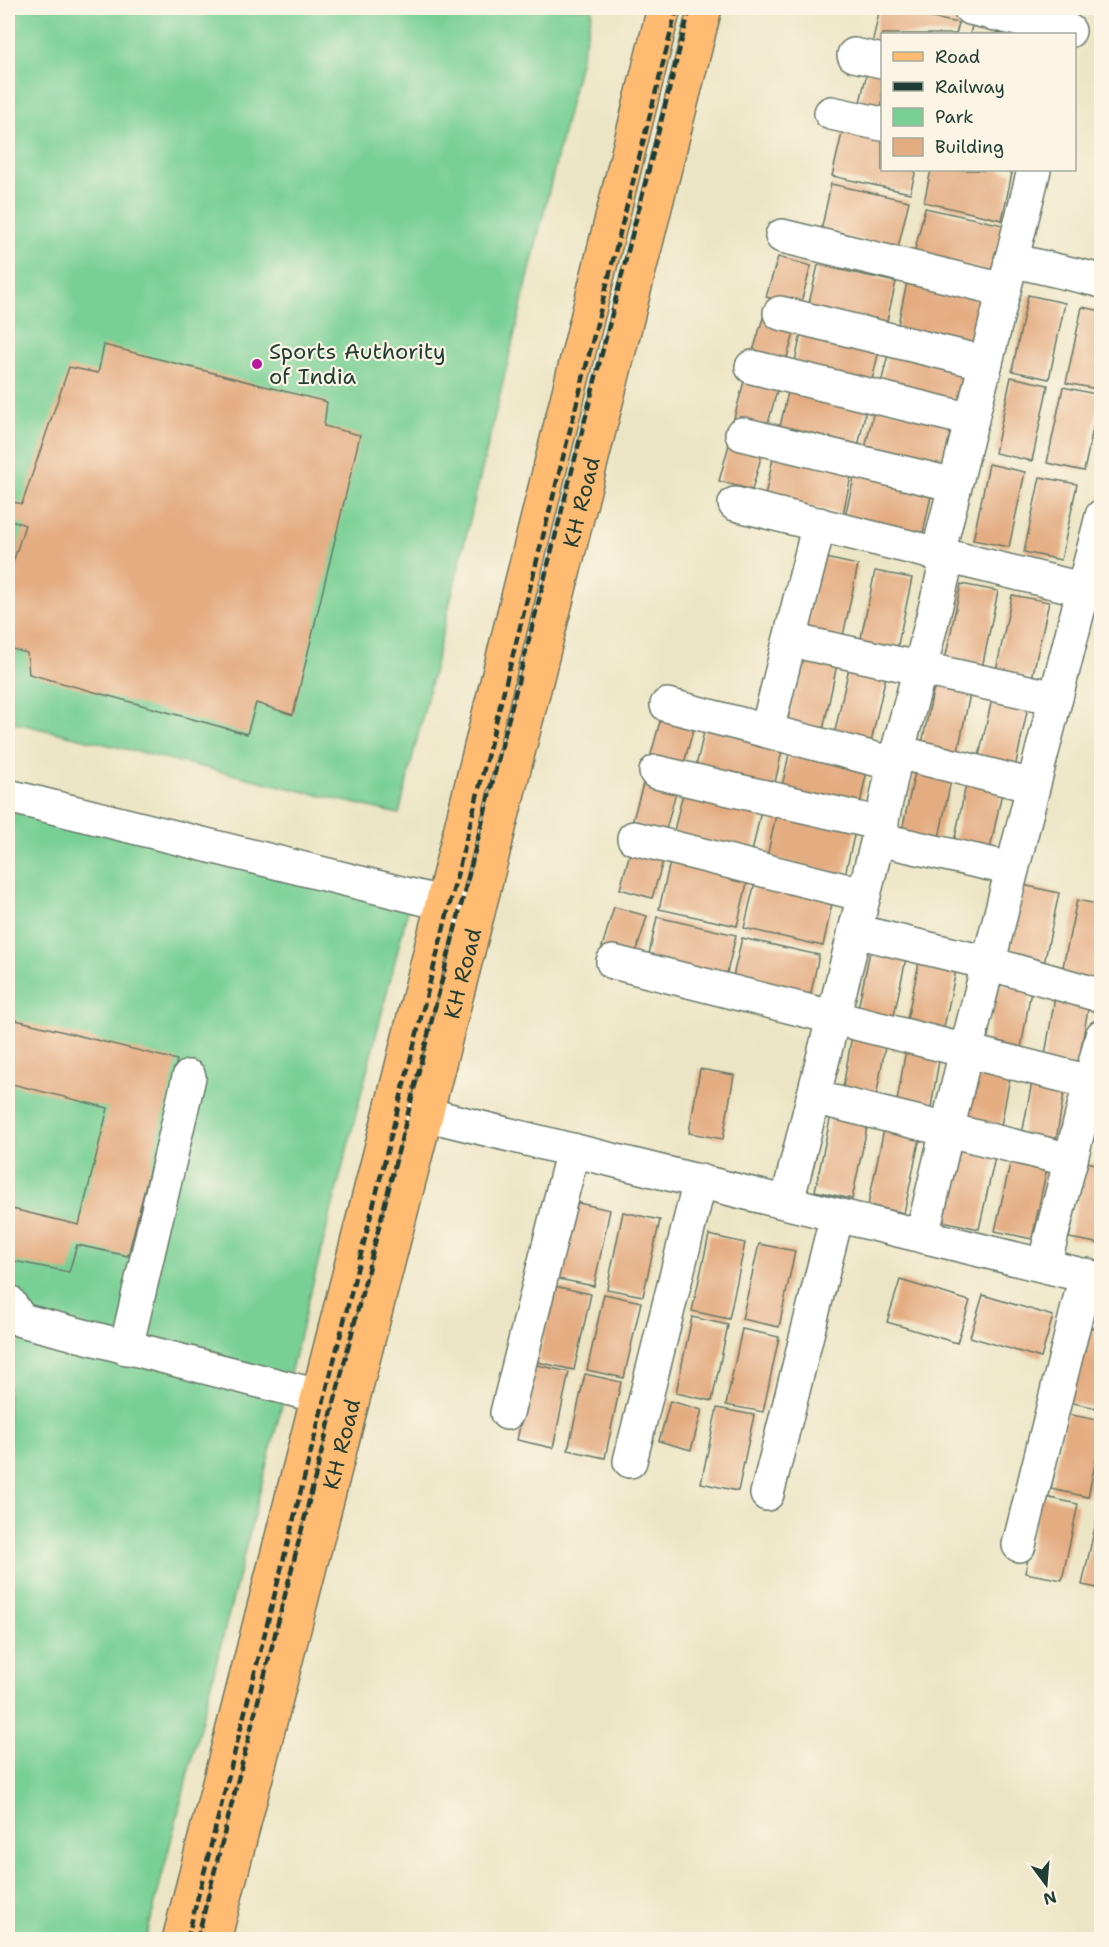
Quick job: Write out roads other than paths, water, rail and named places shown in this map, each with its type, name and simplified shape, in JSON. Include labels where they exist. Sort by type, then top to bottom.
[{"type":"main road","name":"KH Road","points":[[179,1940],[392,1106],[663,8]]},
{"type":"main road","name":"KH Road","points":[[214,1940],[478,912],[705,8]]},
{"type":"street","points":[[970,8],[1070,24]]},
{"type":"street","points":[[831,113],[881,124]]},
{"type":"street","points":[[787,1203],[920,669],[955,485],[1034,171]]},
{"type":"street","points":[[782,236],[1008,275],[1101,282]]},
{"type":"street","points":[[780,313],[986,363]]},
{"type":"street","points":[[752,367],[972,420]]},
{"type":"street","points":[[742,434],[955,485]]},
{"type":"street","points":[[735,504],[1092,592]]},
{"type":"street","points":[[922,1236],[966,1051],[1056,698],[1092,592],[1101,516]]},
{"type":"street","points":[[767,730],[819,524]]},
{"type":"street","points":[[790,640],[1056,698]]},
{"type":"street","points":[[667,705],[767,730],[1033,786]]},
{"type":"street","points":[[656,772],[1012,869]]},
{"type":"street","points":[[8,796],[478,912]]},
{"type":"street","points":[[634,838],[864,895]]},
{"type":"street","points":[[855,931],[988,963],[1101,996]]},
{"type":"street","points":[[613,962],[966,1051],[1095,1074]]},
{"type":"street","points":[[1044,1265],[1095,1074],[1101,1036]]},
{"type":"street","points":[[126,1348],[189,1077]]},
{"type":"street","points":[[813,1097],[1071,1160]]},
{"type":"street","points":[[392,1106],[1094,1278],[1019,1545]]},
{"type":"street","points":[[507,1413],[573,1150]]},
{"type":"street","points":[[630,1461],[700,1181]]},
{"type":"street","points":[[767,1494],[837,1215]]},
{"type":"street","points":[[12,1317],[318,1396]]},
{"type":"street","points":[[327,1359],[362,1367]]},
{"type":"railway","points":[[187,1940],[677,8]]},
{"type":"railway","points":[[197,1940],[690,8]]},
{"type":"place","name":"Sports Authority of India","points":[[257,364]]}]
